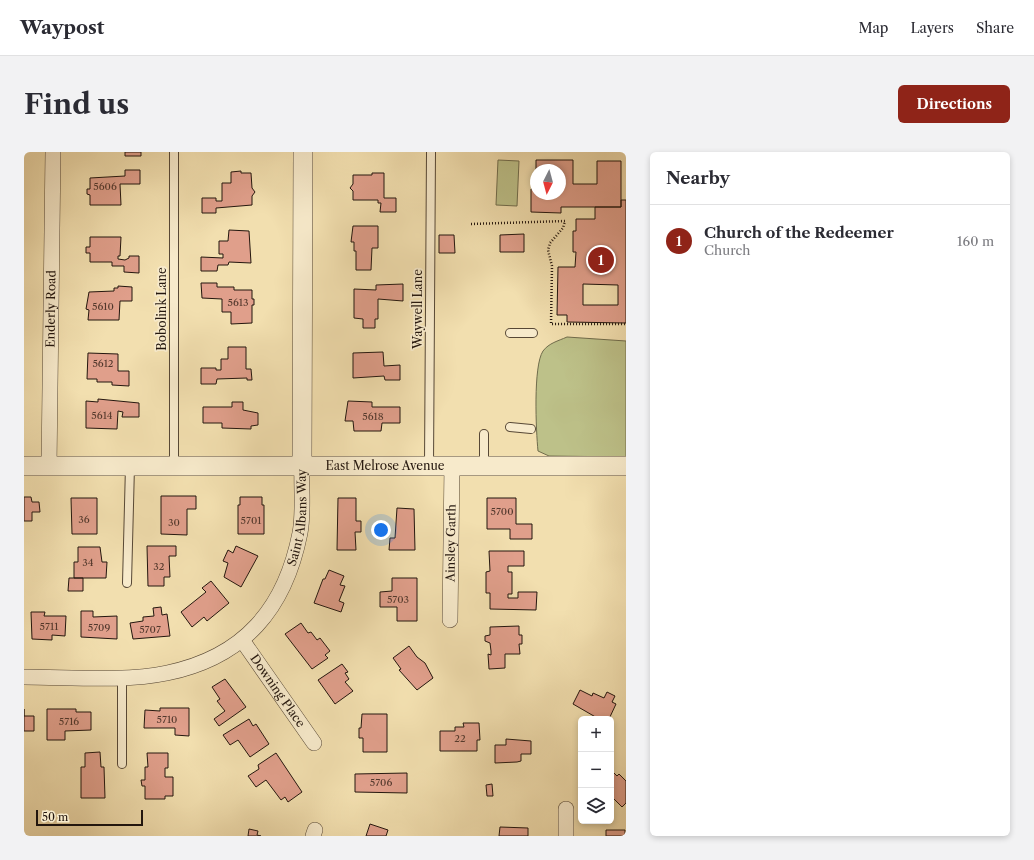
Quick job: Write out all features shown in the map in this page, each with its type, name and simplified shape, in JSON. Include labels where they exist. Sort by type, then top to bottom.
[{"type":"street","name":"Enderly Road","points":[[49,466],[53,152]]},
{"type":"street","name":"Saint Albans Way","points":[[24,677],[122,677],[166,673],[193,665],[220,654],[242,640],[270,611],[293,562],[300,531],[302,466],[303,152]]},
{"type":"street","name":"Ainsley Garth","points":[[450,620],[452,465]]},
{"type":"street","name":"East Melrose Avenue","points":[[24,466],[626,466]]},
{"type":"street","name":"Downing Place","points":[[242,640],[314,743]]},
{"type":"street","points":[[566,809],[566,836]]},
{"type":"lane","name":"Bobolink Lane","points":[[174,152],[174,467]]},
{"type":"lane","name":"Waywell Lane","points":[[429,466],[431,152]]},
{"type":"lane","points":[[510,333],[533,333]]},
{"type":"lane","points":[[510,428],[531,429]]},
{"type":"lane","points":[[484,434],[484,465]]},
{"type":"lane","points":[[127,583],[130,466]]},
{"type":"lane","points":[[122,677],[122,764]]},
{"type":"path","points":[[471,224],[565,221],[563,228],[550,243],[548,250],[552,266],[551,324],[626,324]]},
{"type":"green space","points":[[498,160],[519,161],[517,206],[496,205]]},
{"type":"green space","points":[[567,337],[626,341],[626,457],[549,456],[538,451],[536,384],[540,359],[543,351],[548,346]]},
{"type":"building","points":[[125,152],[141,152],[141,156],[125,156]]},
{"type":"building","points":[[536,160],[573,160],[573,184],[597,184],[597,161],[621,161],[621,207],[561,207],[561,213],[531,212],[531,200],[566,200],[566,164],[536,164]]},
{"type":"building","points":[[125,170],[140,170],[140,184],[120,184],[121,205],[90,205],[90,195],[87,194],[87,189],[90,189],[90,178],[125,176]]},
{"type":"building","points":[[241,171],[241,173],[251,173],[252,188],[255,192],[252,196],[252,205],[216,208],[216,213],[202,213],[202,198],[216,198],[216,201],[222,201],[222,183],[231,183],[231,172]]},
{"type":"building","points":[[372,173],[384,173],[384,198],[396,198],[396,212],[380,212],[381,203],[378,203],[378,200],[353,200],[353,191],[350,188],[353,184],[353,175],[372,175]]},
{"type":"building","points":[[621,200],[626,200],[626,323],[567,322],[567,315],[557,315],[558,267],[575,267],[576,252],[573,252],[573,231],[576,231],[576,219],[595,219],[595,207],[621,207]],"holes":[[[583,284],[618,285],[618,305],[583,305]]]},
{"type":"building","points":[[353,226],[378,226],[378,248],[372,248],[371,270],[356,270],[356,251],[354,251],[354,242],[351,242]]},
{"type":"building","points":[[229,230],[249,231],[251,263],[229,262],[228,265],[218,265],[217,271],[201,271],[201,257],[223,258],[223,254],[219,254],[219,241],[228,241]]},
{"type":"building","points":[[524,234],[524,252],[500,252],[500,235]]},
{"type":"building","points":[[439,235],[454,235],[455,253],[439,253]]},
{"type":"building","points":[[90,237],[121,237],[120,256],[118,256],[118,259],[125,260],[129,258],[129,256],[139,256],[139,273],[124,272],[124,266],[112,266],[112,262],[90,262],[90,253],[86,253],[86,247],[90,247]]},
{"type":"building","points":[[201,283],[217,283],[217,287],[234,287],[234,290],[252,290],[254,305],[252,305],[252,323],[231,324],[231,312],[222,312],[222,299],[202,298]]},
{"type":"building","points":[[403,284],[403,301],[378,299],[378,319],[375,319],[375,328],[363,328],[363,319],[354,318],[354,289],[376,290],[376,285]]},
{"type":"building","points":[[118,286],[132,287],[132,301],[120,301],[119,320],[88,320],[89,310],[86,309],[89,292],[114,291],[114,288],[118,288]]},
{"type":"building","points":[[228,347],[246,347],[246,369],[251,369],[252,380],[247,380],[247,378],[217,379],[216,384],[201,384],[201,368],[216,368],[216,370],[221,370],[221,359],[228,359]]},
{"type":"building","points":[[383,352],[384,366],[400,365],[400,380],[385,380],[384,376],[353,378],[353,353]]},
{"type":"building","points":[[88,353],[118,354],[118,371],[129,371],[129,386],[112,385],[112,382],[97,382],[97,379],[87,379]]},
{"type":"building","points":[[98,399],[139,403],[139,417],[122,417],[123,412],[118,411],[117,429],[86,428],[86,401],[98,402]]},
{"type":"building","points":[[348,401],[372,402],[372,407],[400,407],[400,423],[382,423],[381,431],[354,431],[353,421],[345,421]]},
{"type":"building","points":[[232,402],[243,402],[243,410],[258,413],[258,425],[251,426],[251,429],[222,428],[222,423],[203,423],[203,407],[232,407]]},
{"type":"building","points":[[161,496],[196,496],[196,509],[187,509],[187,535],[161,534]]},
{"type":"building","points":[[24,497],[31,497],[32,502],[39,502],[40,512],[32,512],[32,521],[24,521]]},
{"type":"building","points":[[240,497],[262,497],[262,505],[264,505],[264,534],[238,534],[238,505],[240,505]]},
{"type":"building","points":[[71,498],[97,498],[97,534],[72,534]]},
{"type":"building","points":[[338,498],[356,498],[356,521],[361,521],[361,532],[355,532],[356,550],[337,550]]},
{"type":"building","points":[[487,498],[516,498],[516,524],[532,524],[532,539],[510,539],[510,529],[487,529]]},
{"type":"building","points":[[397,508],[414,509],[415,550],[389,550],[390,538],[395,538]]},
{"type":"building","points":[[147,546],[176,546],[176,556],[169,556],[170,577],[164,577],[164,586],[148,586]]},
{"type":"building","points":[[236,546],[258,556],[241,587],[224,577],[228,563],[223,561],[228,550],[233,553]]},
{"type":"building","points":[[78,547],[100,547],[102,562],[107,562],[106,578],[74,578],[74,562],[78,562]]},
{"type":"building","points":[[489,551],[524,551],[524,566],[508,566],[508,572],[512,572],[512,594],[508,594],[508,598],[518,598],[518,592],[537,592],[536,610],[490,609],[490,593],[486,593],[486,572],[490,571]]},
{"type":"building","points":[[329,570],[344,576],[340,585],[345,586],[339,601],[344,603],[341,612],[314,603],[323,579],[325,579]]},
{"type":"building","points":[[69,578],[83,578],[83,591],[68,591]]},
{"type":"building","points":[[392,578],[417,578],[417,621],[397,621],[397,607],[380,607],[380,592],[392,591]]},
{"type":"building","points":[[211,581],[229,603],[207,621],[204,617],[192,627],[181,612],[206,592],[202,588]]},
{"type":"building","points":[[161,607],[162,615],[167,614],[170,636],[133,639],[130,623],[143,621],[143,617],[154,616],[153,608]]},
{"type":"building","points":[[81,611],[93,611],[93,617],[117,616],[117,639],[81,637]]},
{"type":"building","points":[[31,612],[45,612],[44,616],[66,616],[65,636],[52,635],[52,640],[32,639]]},
{"type":"building","points":[[301,623],[308,633],[311,632],[317,640],[320,638],[330,651],[325,655],[328,658],[312,669],[285,634]]},
{"type":"building","points":[[519,626],[519,635],[522,635],[522,644],[519,644],[520,654],[505,654],[505,668],[489,669],[488,654],[491,655],[491,651],[490,643],[485,641],[485,636],[490,635],[490,627]]},
{"type":"building","points":[[409,646],[417,657],[425,663],[433,678],[417,690],[399,670],[401,669],[393,658]]},
{"type":"building","points":[[342,664],[348,672],[345,673],[349,679],[345,682],[353,691],[335,704],[318,680]]},
{"type":"building","points":[[225,679],[246,707],[219,726],[214,719],[225,711],[217,701],[220,699],[212,687]]},
{"type":"building","points":[[580,690],[592,696],[593,693],[604,698],[607,692],[615,696],[612,702],[616,704],[610,716],[594,716],[573,704]]},
{"type":"building","points":[[160,708],[189,708],[189,736],[175,735],[175,728],[144,728],[145,710],[160,711]]},
{"type":"building","points":[[47,709],[76,709],[76,712],[91,712],[91,730],[65,731],[65,740],[47,740]]},
{"type":"building","points":[[362,714],[387,714],[387,752],[363,752],[363,738],[359,738],[359,728],[361,728]]},
{"type":"building","points":[[24,716],[34,716],[34,731],[24,731]]},
{"type":"building","points":[[249,719],[253,726],[256,724],[269,744],[250,757],[238,740],[230,745],[223,735]]},
{"type":"building","points":[[463,723],[479,723],[480,740],[477,740],[477,751],[440,751],[440,731],[455,731],[455,727],[464,727]]},
{"type":"building","points":[[506,739],[531,741],[531,754],[521,754],[521,761],[517,762],[495,763],[495,745],[506,745]]},
{"type":"building","points":[[100,752],[101,767],[104,767],[105,798],[81,798],[81,767],[85,767],[85,753]]},
{"type":"building","points":[[147,753],[168,753],[168,768],[165,768],[165,777],[173,777],[173,796],[165,796],[165,799],[145,799],[145,786],[142,786],[141,780],[145,780],[145,767],[148,767]]},
{"type":"building","points":[[276,753],[302,792],[288,802],[285,797],[281,800],[266,780],[256,787],[248,776],[259,769],[258,765]]},
{"type":"building","points":[[407,773],[407,793],[355,792],[355,774]]},
{"type":"building","points":[[614,773],[617,776],[619,774],[626,781],[626,803],[622,807],[614,799]]},
{"type":"building","points":[[492,784],[493,796],[487,796],[486,785]]},
{"type":"building","points":[[370,824],[388,830],[386,836],[366,836]]},
{"type":"building","points":[[500,827],[528,828],[528,836],[499,836]]},
{"type":"building","points":[[249,829],[258,831],[257,835],[261,836],[248,836]]},
{"type":"building","points":[[606,830],[625,830],[625,836],[606,836]]},
{"type":"place","name":"Church of the Redeemer","points":[[601,260]]}]
